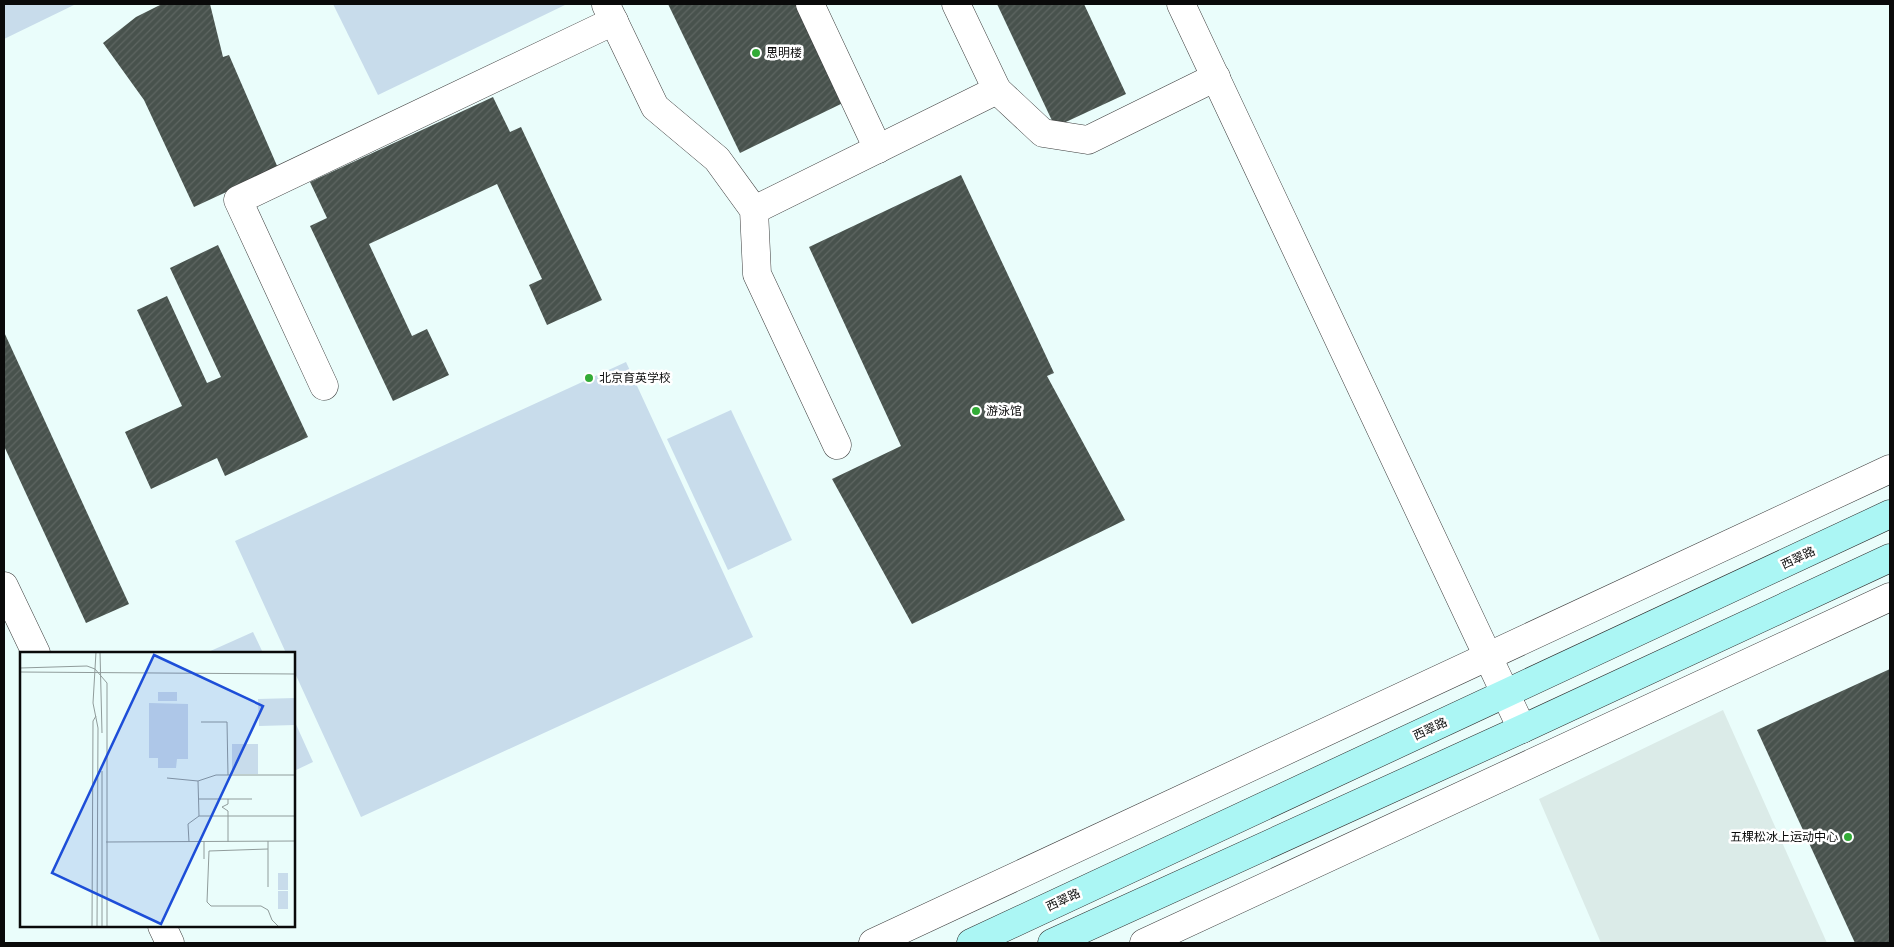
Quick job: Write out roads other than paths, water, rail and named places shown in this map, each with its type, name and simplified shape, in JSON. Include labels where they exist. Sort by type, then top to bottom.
[{"type":"main road","name":"西翠路","points":[[971,943],[1890,514]]},
{"type":"main road","points":[[1052,943],[1522,729],[1890,558]]},
{"type":"street","points":[[810,4],[878,149]]},
{"type":"street","points":[[956,4],[997,90],[1043,133],[1088,140],[1216,77]]},
{"type":"street","points":[[1181,4],[1522,729]]},
{"type":"street","points":[[324,386],[238,200],[609,12],[654,107],[717,159],[754,210],[756,274],[837,445]]},
{"type":"street","points":[[754,210],[997,90]]},
{"type":"street","points":[[873,943],[1890,469]]},
{"type":"street","points":[[4,586],[36,652]]},
{"type":"street","points":[[1144,943],[1890,597]]},
{"type":"street","points":[[162,927],[170,943]]},
{"type":"place","name":"思明楼","points":[[756,53]]},
{"type":"place","name":"北京育英学校","points":[[589,378]]},
{"type":"place","name":"游泳馆","points":[[976,411]]},
{"type":"place","name":"五棵松冰上运动中心","points":[[1848,837]]}]
